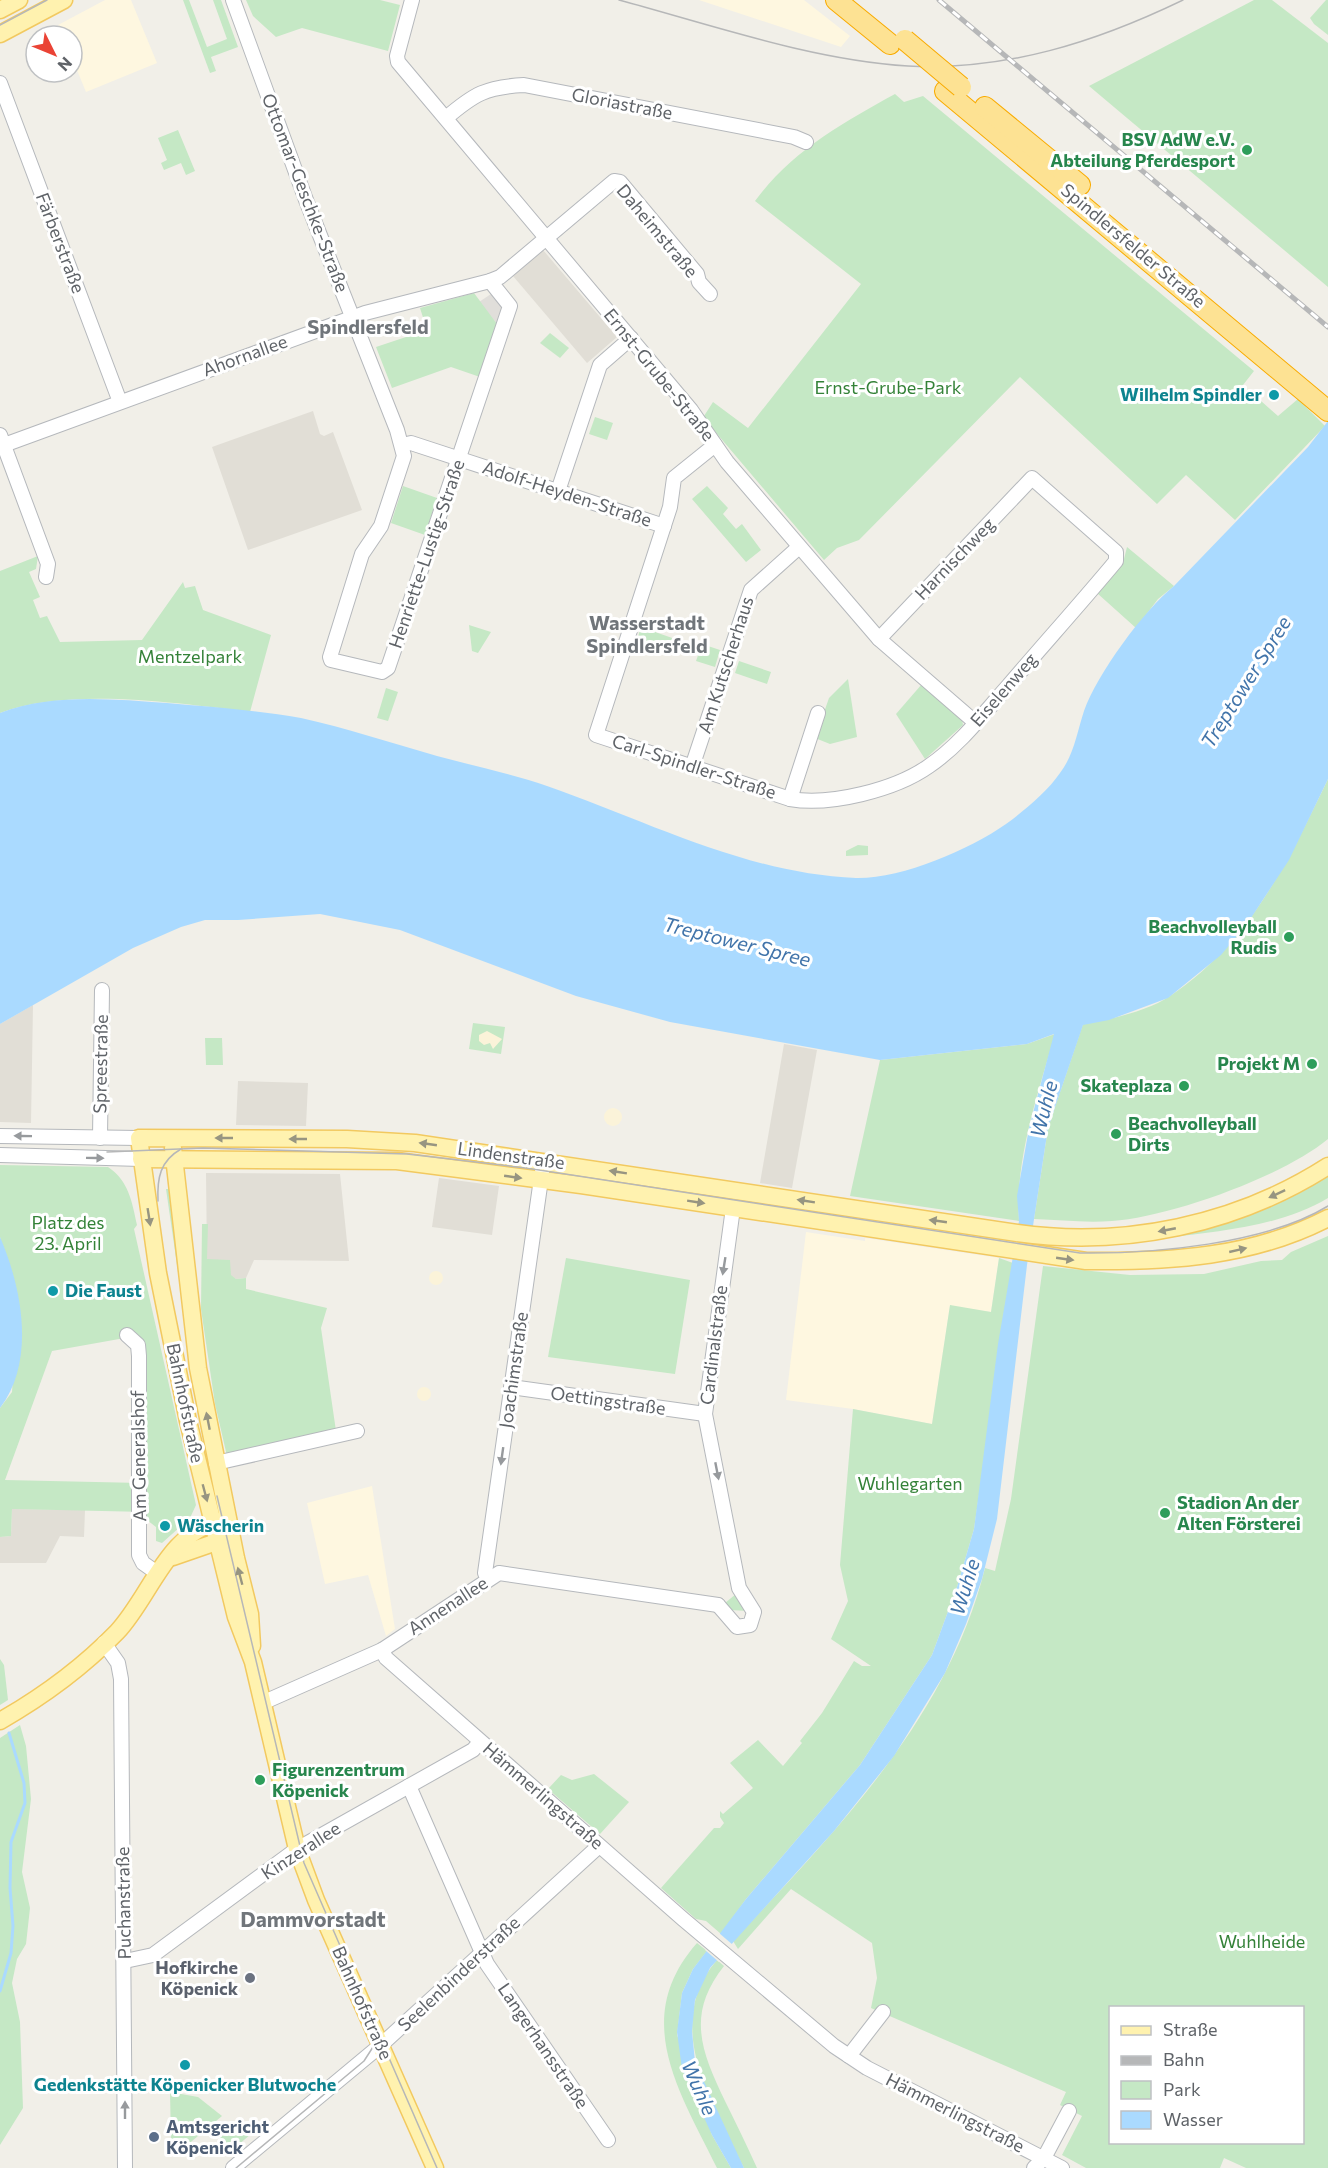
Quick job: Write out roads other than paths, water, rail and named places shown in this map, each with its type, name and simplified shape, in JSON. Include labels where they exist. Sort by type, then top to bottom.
[{"type":"highway","name":"Spindlersfelder Straße","points":[[836,0],[897,42],[953,89],[1141,235],[1325,399]]},
{"type":"highway","name":"Spindlersfelder Straße","points":[[858,0],[897,42]]},
{"type":"main road","points":[[0,10],[19,0]]},
{"type":"main road","points":[[0,34],[64,0]]},
{"type":"main road","name":"Lindenstraße","points":[[139,1138],[374,1139],[415,1143],[1024,1234],[1098,1239],[1168,1230],[1208,1220],[1272,1197],[1328,1166]]},
{"type":"main road","name":"Bahnhofstraße","points":[[139,1138],[164,1305],[188,1421],[250,1614],[253,1662],[297,1850],[435,2168]]},
{"type":"main road","name":"Bahnhofstraße","points":[[172,1138],[198,1368],[216,1463],[221,1521]]},
{"type":"main road","name":"Lindenstraße","points":[[141,1159],[397,1161],[733,1208],[1086,1262],[1207,1256],[1271,1242],[1328,1218]]},
{"type":"main road","points":[[0,1721],[56,1684],[104,1644],[135,1610],[168,1558],[200,1529],[221,1521]]},
{"type":"main road","points":[[168,1558],[225,1539]]},
{"type":"street","name":"Ottomar-Geschke-Straße","points":[[233,0],[402,445],[404,456],[385,514],[364,551]]},
{"type":"street","name":"Ernst-Grube-Straße","points":[[412,0],[397,56],[398,62],[546,236],[691,410],[715,445],[879,639],[976,723]]},
{"type":"street","name":"Färberstraße","points":[[0,83],[120,402]]},
{"type":"street","name":"Gloriastraße","points":[[446,118],[479,92],[496,87],[524,85],[794,137],[806,142]]},
{"type":"street","name":"Daheimstraße","points":[[546,236],[609,184],[614,181],[620,182],[697,274],[699,282],[710,294]]},
{"type":"street","name":"Ahornallee","points":[[2,440],[120,402],[352,317],[490,281],[500,277],[546,236]]},
{"type":"street","name":"Henriette-Lustig-Straße","points":[[364,551],[330,657],[331,660],[382,672],[388,668],[510,306],[490,281]]},
{"type":"street","points":[[558,491],[600,365],[631,338]]},
{"type":"street","points":[[2,440],[48,564],[46,577]]},
{"type":"street","name":"Adolf-Heyden-Straße","points":[[402,445],[411,443],[664,526]]},
{"type":"street","name":"Carl-Spindler-Straße","points":[[715,445],[674,478],[664,526],[596,735],[790,799],[823,802],[862,793]]},
{"type":"street","name":"Eiselenweg","points":[[862,793],[895,783],[928,767],[976,723],[1116,561],[1116,552],[1032,478]]},
{"type":"street","name":"Harnischweg","points":[[879,639],[1032,478]]},
{"type":"street","name":"Am Kutscherhaus","points":[[692,767],[751,590],[799,546]]},
{"type":"street","points":[[790,799],[818,712]]},
{"type":"street","name":"Spreestraße","points":[[99,1137],[102,990]]},
{"type":"street","name":"Lindenstraße","points":[[0,1136],[139,1138]]},
{"type":"street","name":"Lindenstraße","points":[[0,1155],[141,1159]]},
{"type":"street","name":"Joachimstraße","points":[[488,1579],[485,1573],[544,1161]]},
{"type":"street","name":"Cardinalstraße","points":[[718,1605],[736,1627],[750,1625],[754,1612],[739,1588],[705,1414],[733,1208]]},
{"type":"street","name":"Am Generalshof","points":[[127,1335],[138,1345],[139,1356],[140,1555],[143,1563],[157,1573]]},
{"type":"street","name":"Oettingstraße","points":[[512,1387],[705,1414]]},
{"type":"street","points":[[216,1463],[357,1431]]},
{"type":"street","name":"Annenallee","points":[[262,1703],[382,1650],[499,1574],[718,1605]]},
{"type":"street","points":[[718,1605],[739,1588]]},
{"type":"street","name":"Puchanstraße","points":[[104,1644],[115,1657],[121,1679],[125,2168]]},
{"type":"street","name":"Hämmerlingstraße","points":[[382,1650],[386,1658],[480,1742],[814,2030],[867,2068],[1039,2163],[1062,2168]]},
{"type":"street","name":"Kinzerallee","points":[[125,1961],[153,1955],[297,1850],[473,1750],[480,1742]]},
{"type":"street","name":"Langerhansstraße","points":[[409,1786],[481,1953],[608,2140]]},
{"type":"street","name":"Seelenbinderstraße","points":[[233,2168],[381,2045],[599,1846]]},
{"type":"street","points":[[849,2056],[883,2012]]},
{"type":"street","points":[[1039,2163],[1069,2111]]},
{"type":"water","points":[[1328,421],[1328,779],[1289,860],[1247,924],[1221,955],[1168,998],[1109,1020],[1083,1025],[1048,1128],[1027,1265],[997,1519],[982,1579],[966,1624],[945,1673],[894,1756],[834,1831],[710,1968],[695,2000],[692,2031],[695,2062],[744,2168],[731,2168],[712,2135],[682,2069],[677,2032],[682,1993],[693,1969],[746,1899],[860,1765],[932,1655],[957,1587],[974,1529],[998,1344],[1019,1221],[1017,1196],[1029,1128],[1054,1034],[1027,1044],[880,1060],[670,1022],[576,996],[400,930],[320,914],[205,920],[181,927],[133,948],[0,1024],[0,713],[40,702],[104,699],[234,709],[301,718],[534,782],[698,844],[776,867],[856,878],[893,874],[954,853],[991,834],[1021,813],[1049,787],[1069,759],[1084,711],[1099,679],[1136,626],[1308,447]]},
{"type":"water","points":[[0,1237],[8,1257],[19,1301],[22,1347],[11,1389],[0,1408]]},
{"type":"waterway","points":[[0,1991],[11,1953],[13,1926],[10,1888],[11,1842],[25,1803],[24,1783],[9,1733]]},
{"type":"tram line","points":[[0,25],[47,0]]},
{"type":"tram line","points":[[619,0],[799,49],[835,57],[908,66],[980,64],[1050,51],[1117,29],[1183,0]]},
{"type":"tram line","points":[[107,1152],[203,1148],[407,1154],[526,1168],[1080,1253],[1174,1249],[1242,1238],[1303,1219],[1328,1206]]},
{"type":"tram line","points":[[158,1201],[161,1171],[168,1159],[181,1149]]},
{"type":"tram line","points":[[217,1496],[304,1863],[437,2168]]},
{"type":"tram line","points":[[236,2168],[364,2061],[373,2047],[375,2029]]},
{"type":"railway","points":[[939,0],[1328,327]]},
{"type":"place","name":"BSV AdW e.V. Abteilung Pferdesport","points":[[1247,150]]},
{"type":"place","name":"Wilhelm Spindler","points":[[1274,395]]},
{"type":"place","name":"Beachvolleyball Rudis","points":[[1289,937]]},
{"type":"place","name":"Projekt M","points":[[1312,1064]]},
{"type":"place","name":"Skateplaza","points":[[1184,1086]]},
{"type":"place","name":"Beachvolleyball Dirts","points":[[1116,1134]]},
{"type":"place","name":"Die Faust","points":[[53,1291]]},
{"type":"place","name":"Stadion An der Alten Försterei","points":[[1165,1513]]},
{"type":"place","name":"Wäscherin","points":[[165,1526]]},
{"type":"place","name":"Figurenzentrum Köpenick","points":[[260,1780]]},
{"type":"place","name":"Hofkirche Köpenick","points":[[250,1978]]},
{"type":"place","name":"Gedenkstätte Köpenicker Blutwoche","points":[[185,2065]]},
{"type":"place","name":"Amtsgericht Köpenick","points":[[154,2137]]},
{"type":"district","name":"Spindlersfeld","points":[[368,327]]},
{"type":"district","name":"Wasserstadt Spindlersfeld","points":[[647,634]]},
{"type":"district","name":"Dammvorstadt","points":[[313,1920]]},
{"type":"park label","name":"Ernst-Grube-Park","points":[[888,388]]},
{"type":"park label","name":"Mentzelpark","points":[[190,657]]},
{"type":"park label","name":"Platz des 23. April","points":[[68,1233]]},
{"type":"park label","name":"Wuhlegarten","points":[[910,1484]]},
{"type":"park label","name":"Wuhlheide","points":[[1262,1942]]},
{"type":"water label","name":"Treptower Spree","points":[[1246,682]]},
{"type":"water label","name":"Treptower Spree","points":[[737,942]]},
{"type":"water label","name":"Wuhle","points":[[1044,1109]]},
{"type":"water label","name":"Wuhle","points":[[965,1587]]},
{"type":"water label","name":"Wuhle","points":[[699,2088]]}]
